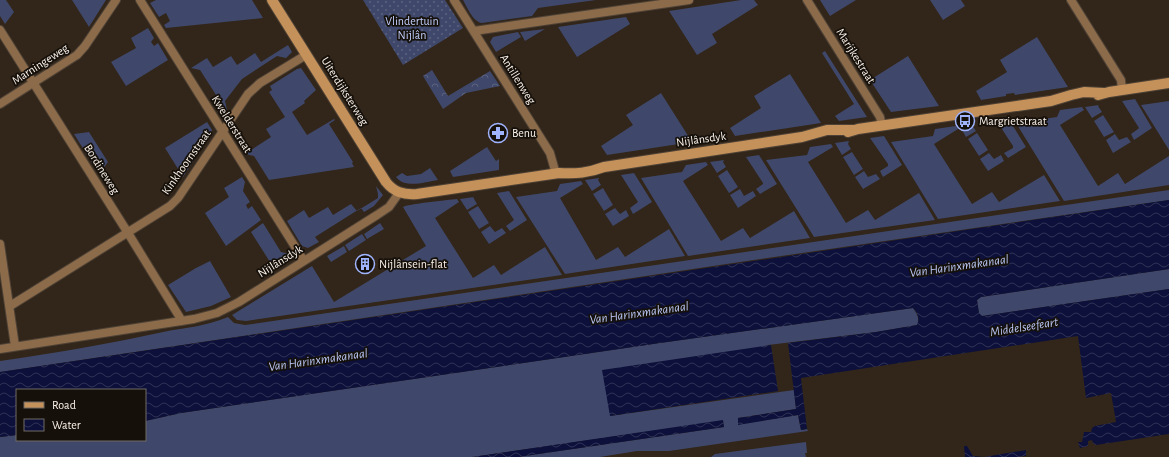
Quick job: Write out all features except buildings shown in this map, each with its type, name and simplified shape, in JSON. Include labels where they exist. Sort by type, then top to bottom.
[{"type":"street","name":"Marningeweg","points":[[0,104],[77,55],[85,46],[116,0]]},
{"type":"street","name":"Kwelderstraat","points":[[140,0],[304,262]]},
{"type":"street","name":"Uiterdijksterweg","points":[[272,0],[386,182],[399,193]]},
{"type":"street","name":"Antillenweg","points":[[454,0],[550,153],[558,173]]},
{"type":"street","points":[[474,32],[689,0]]},
{"type":"street","name":"Marijkestraat","points":[[807,0],[880,117],[882,126]]},
{"type":"street","points":[[1071,0],[1121,80],[1122,90]]},
{"type":"street","name":"Bordineweg","points":[[0,30],[182,321]]},
{"type":"street","name":"Kinkhoornstraat","points":[[10,306],[170,206],[178,198],[247,95],[254,88],[306,55]]},
{"type":"street","name":"Nijlânsdyk","points":[[0,349],[182,321],[206,316],[226,309],[384,211],[390,206],[399,193],[416,194],[558,173],[577,174],[590,172],[604,167],[802,137],[822,138],[835,136],[854,130],[1051,101],[1078,100],[1104,93],[1169,83]]},
{"type":"street","points":[[0,244],[15,346]]},
{"type":"green space","points":[[0,0],[6,0],[14,12],[5,24],[0,16]]},
{"type":"green space","points":[[72,0],[106,0],[89,27]]},
{"type":"green space","points":[[156,0],[252,0],[263,18],[166,28],[164,25],[170,21],[166,13],[159,17],[150,3]]},
{"type":"green space","name":"Vlindertuin Nijlân","points":[[363,0],[445,0],[463,28],[403,65]]},
{"type":"green space","points":[[463,0],[596,0],[538,8],[532,16],[482,23],[473,17]]},
{"type":"green space","points":[[741,0],[754,0],[758,5],[712,34],[717,43],[697,55],[669,11]]},
{"type":"green space","points":[[820,0],[856,0],[830,16]]},
{"type":"green space","points":[[930,0],[961,0],[965,6],[943,20]]},
{"type":"green space","points":[[626,17],[630,24],[577,57],[558,27]]},
{"type":"green space","points":[[148,28],[154,38],[151,42],[154,46],[158,43],[168,60],[126,86],[111,62],[136,48],[131,38]]},
{"type":"green space","points":[[545,29],[525,41],[520,32]]},
{"type":"green space","points":[[518,32],[521,37],[496,52],[490,42],[493,37]]},
{"type":"green space","points":[[1037,37],[1068,87],[1015,95],[1014,93],[1006,94],[1006,96],[981,100],[976,91],[1007,72],[1000,60]]},
{"type":"green space","points":[[288,45],[292,52],[286,58],[277,56],[242,79],[225,101],[227,110],[223,113],[219,112],[216,107],[218,98],[200,70],[191,68],[207,58],[213,67],[231,56],[237,65],[255,53],[261,62]]},
{"type":"green space","points":[[825,51],[867,117],[839,121],[835,116],[854,104],[822,53]]},
{"type":"green space","points":[[908,56],[939,106],[891,112],[870,80]]},
{"type":"green space","points":[[301,68],[316,90],[304,101],[305,103],[292,112],[307,135],[334,119],[335,120],[329,124],[353,162],[354,167],[269,180],[254,156],[245,154],[271,137],[266,129],[285,117],[269,92],[272,90],[270,86]]},
{"type":"green space","points":[[432,70],[448,96],[490,71],[500,86],[466,93],[443,109],[423,76]]},
{"type":"green space","points":[[790,74],[821,123],[735,136],[730,128],[761,108],[754,96]]},
{"type":"green space","points":[[661,93],[692,142],[607,155],[601,146],[633,125],[626,115]]},
{"type":"green space","points":[[1135,99],[1152,128],[1134,140],[1131,134],[1139,128],[1122,101]]},
{"type":"green space","points":[[1169,101],[1169,150],[1141,105]]},
{"type":"green space","points":[[1099,105],[1098,106],[1102,112],[1092,118],[1085,107]]},
{"type":"green space","points":[[1082,107],[1084,110],[1060,125],[1098,186],[1118,173],[1125,184],[1169,156],[1169,185],[1064,201],[1016,123],[1057,117],[1060,110]]},
{"type":"green space","points":[[1103,115],[1114,132],[1104,137],[1094,121]]},
{"type":"green space","points":[[1008,118],[1026,147],[1008,158],[1004,153],[1013,148],[1013,146],[996,120]]},
{"type":"green space","points":[[207,122],[212,130],[211,134],[183,177],[165,148]]},
{"type":"green space","points":[[973,123],[972,125],[976,131],[966,137],[959,125]]},
{"type":"green space","points":[[956,126],[958,129],[934,144],[972,204],[992,192],[999,202],[1044,175],[1060,201],[938,219],[891,142],[933,136],[935,129]]},
{"type":"green space","points":[[89,132],[108,162],[99,174],[74,134]]},
{"type":"green space","points":[[977,133],[988,150],[979,156],[968,139]]},
{"type":"green space","points":[[1115,134],[1119,140],[1127,137],[1131,142],[1113,153],[1106,140]]},
{"type":"green space","points":[[884,136],[902,165],[883,177],[880,171],[888,166],[888,164],[870,138]]},
{"type":"green space","points":[[849,141],[848,144],[851,149],[842,155],[835,143]]},
{"type":"green space","points":[[831,144],[833,147],[808,162],[846,223],[868,210],[875,220],[919,193],[935,220],[814,237],[766,160],[807,155],[810,147]]},
{"type":"green space","points":[[487,147],[496,161],[499,159],[499,170],[453,177],[450,171]]},
{"type":"green space","points":[[852,152],[863,169],[854,175],[843,157]]},
{"type":"green space","points":[[989,153],[994,159],[1001,155],[1004,161],[988,171],[980,159]]},
{"type":"green space","points":[[759,155],[777,184],[760,194],[756,189],[763,183],[746,157]]},
{"type":"green space","points":[[724,160],[723,162],[726,167],[717,173],[710,162]]},
{"type":"green space","points":[[706,162],[708,165],[683,181],[721,241],[743,228],[750,238],[794,211],[810,238],[688,256],[641,178],[682,172],[686,165]]},
{"type":"green space","points":[[430,168],[438,180],[410,184],[400,181],[396,177],[402,173],[407,176],[421,174]]},
{"type":"green space","points":[[727,170],[738,187],[729,193],[718,176]]},
{"type":"green space","points":[[864,171],[868,177],[876,174],[880,179],[863,189],[855,177]]},
{"type":"green space","points":[[634,173],[652,202],[633,214],[630,208],[638,202],[621,175]]},
{"type":"green space","points":[[242,177],[245,182],[243,191],[250,202],[246,205],[248,209],[252,206],[261,220],[226,246],[205,213],[229,197],[224,188]]},
{"type":"green space","points":[[599,178],[598,180],[601,185],[592,191],[585,180]]},
{"type":"green space","points":[[581,181],[583,184],[560,198],[596,260],[618,247],[625,257],[669,229],[685,256],[565,274],[516,197],[557,191],[560,184]]},
{"type":"green space","points":[[376,186],[383,195],[374,206],[364,212],[361,208],[378,198]]},
{"type":"green space","points":[[603,188],[613,205],[604,211],[593,194]]},
{"type":"green space","points":[[740,189],[744,196],[753,191],[756,196],[738,208],[730,195]]},
{"type":"green space","points":[[1169,190],[1169,200],[0,372],[0,361],[203,325],[228,317],[234,323],[245,325]]},
{"type":"green space","points":[[509,191],[527,220],[510,231],[506,226],[514,220],[497,193]]},
{"type":"green space","points":[[473,197],[477,204],[467,210],[460,199]]},
{"type":"green space","points":[[457,199],[459,202],[435,218],[473,278],[494,265],[501,275],[545,247],[562,275],[246,321],[237,320],[232,315],[312,266],[334,302],[426,246],[403,207],[419,203]]},
{"type":"green space","points":[[351,204],[357,211],[315,237],[319,242],[308,248],[302,246],[287,221],[304,210],[309,218],[328,207],[333,215]]},
{"type":"green space","points":[[478,206],[489,223],[479,229],[468,212]]},
{"type":"green space","points":[[615,208],[620,214],[626,210],[629,216],[613,226],[605,214]]},
{"type":"green space","points":[[263,223],[281,252],[290,254],[289,260],[283,266],[275,270],[251,232]]},
{"type":"green space","points":[[380,223],[384,229],[367,239],[364,234]]},
{"type":"green space","points":[[490,226],[495,232],[502,228],[506,233],[489,244],[481,232]]},
{"type":"green space","points":[[362,234],[366,240],[349,251],[345,245]]},
{"type":"green space","points":[[344,246],[347,252],[331,262],[327,256]]},
{"type":"green space","points":[[210,261],[231,297],[211,306],[186,312],[168,285]]},
{"type":"green space","points":[[1169,269],[1169,289],[982,316],[979,314],[977,300],[981,297]]},
{"type":"green space","points":[[913,308],[918,318],[917,325],[876,332],[768,345],[610,416],[794,390],[796,409],[738,418],[738,424],[798,415],[801,430],[807,429],[808,431],[669,451],[637,451],[600,457],[518,457],[724,427],[723,421],[472,457],[0,457],[0,437],[16,435],[16,441],[146,441],[146,421],[181,413],[660,343]]},
{"type":"green space","points":[[806,442],[806,457],[711,457],[715,454]]},
{"type":"water","points":[[1169,200],[1169,269],[981,297],[977,300],[979,313],[982,316],[1169,289],[1169,434],[1096,445],[1092,440],[1088,441],[1088,446],[1080,448],[1078,442],[1082,442],[1084,432],[1091,432],[1092,428],[1095,426],[1116,422],[1111,393],[1086,398],[1078,336],[801,378],[807,429],[801,430],[798,415],[738,425],[738,418],[796,409],[788,343],[876,332],[917,325],[918,316],[913,308],[660,343],[181,413],[146,421],[146,389],[16,389],[16,435],[0,437],[0,372]]},
{"type":"water","points":[[771,345],[778,391],[610,416],[602,370]]},
{"type":"water","points":[[723,420],[724,427],[518,457],[472,457]]},
{"type":"water","points":[[964,446],[967,446],[973,456],[984,457],[965,457]]},
{"type":"water","points":[[1026,450],[1026,456],[984,457]]},
{"type":"place","name":"Margrietstraat","points":[[965,121]]},
{"type":"place","name":"Benu","points":[[498,133]]},
{"type":"place","name":"Nijlânsein-flat","points":[[365,264]]},
{"type":"water label","name":"Van Harinxmakanaal","points":[[959,265]]},
{"type":"water label","name":"Van Harinxmakanaal","points":[[639,312]]},
{"type":"water label","name":"Middelseefeart","points":[[1024,326]]},
{"type":"water label","name":"Van Harinxmakanaal","points":[[318,359]]}]
